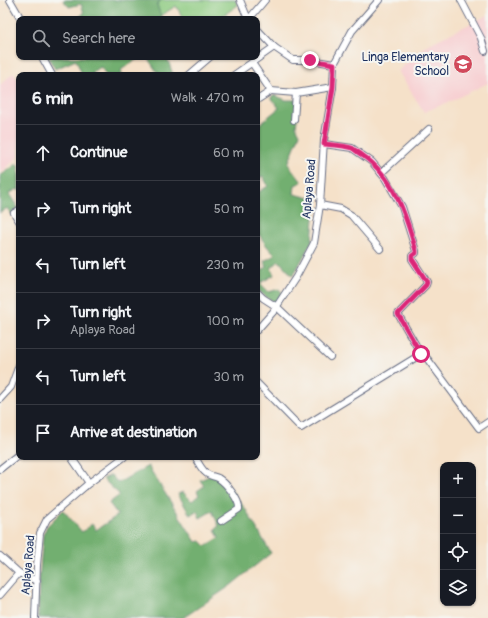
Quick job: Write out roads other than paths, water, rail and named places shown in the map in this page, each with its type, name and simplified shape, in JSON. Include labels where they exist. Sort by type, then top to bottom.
[{"type":"street","points":[[10,0],[19,16]]},
{"type":"street","points":[[240,0],[248,16]]},
{"type":"street","points":[[252,16],[265,0]]},
{"type":"street","name":"Aplaya Road","points":[[260,326],[296,277],[314,243],[320,205],[324,144],[333,87],[334,64],[352,31],[379,0]]},
{"type":"street","points":[[461,0],[481,38],[485,51]]},
{"type":"street","points":[[260,32],[274,47],[292,60],[310,60],[334,64]]},
{"type":"street","points":[[260,57],[274,47]]},
{"type":"street","points":[[44,60],[50,72]]},
{"type":"street","points":[[192,72],[206,60]]},
{"type":"street","points":[[238,72],[256,60]]},
{"type":"street","points":[[252,63],[258,72]]},
{"type":"street","points":[[260,75],[271,91]]},
{"type":"street","points":[[260,98],[271,91],[296,93],[333,87]]},
{"type":"street","points":[[294,120],[296,93]]},
{"type":"street","points":[[381,173],[429,129]]},
{"type":"street","points":[[324,144],[352,148],[372,162],[381,173],[402,207],[416,251],[416,253],[412,256],[412,259],[427,282],[426,285],[398,314],[421,354],[423,353],[479,428],[488,422]]},
{"type":"street","points":[[320,205],[341,209],[351,215],[380,249]]},
{"type":"street","points":[[260,295],[276,306],[330,357]]},
{"type":"street","points":[[260,386],[301,428],[421,354]]},
{"type":"street","points":[[0,399],[11,386],[16,373]]},
{"type":"street","points":[[0,469],[16,456]]},
{"type":"street","points":[[73,460],[89,483]]},
{"type":"street","name":"Aplaya Road","points":[[35,618],[40,533],[47,519],[89,483],[120,460]]},
{"type":"street","points":[[197,460],[205,473],[216,476],[223,482],[240,506],[236,512],[221,521]]},
{"type":"street","points":[[0,556],[19,573],[37,581]]},
{"type":"street","points":[[0,595],[19,573]]},
{"type":"place","name":"Linga Elementary School","points":[[463,64]]}]
